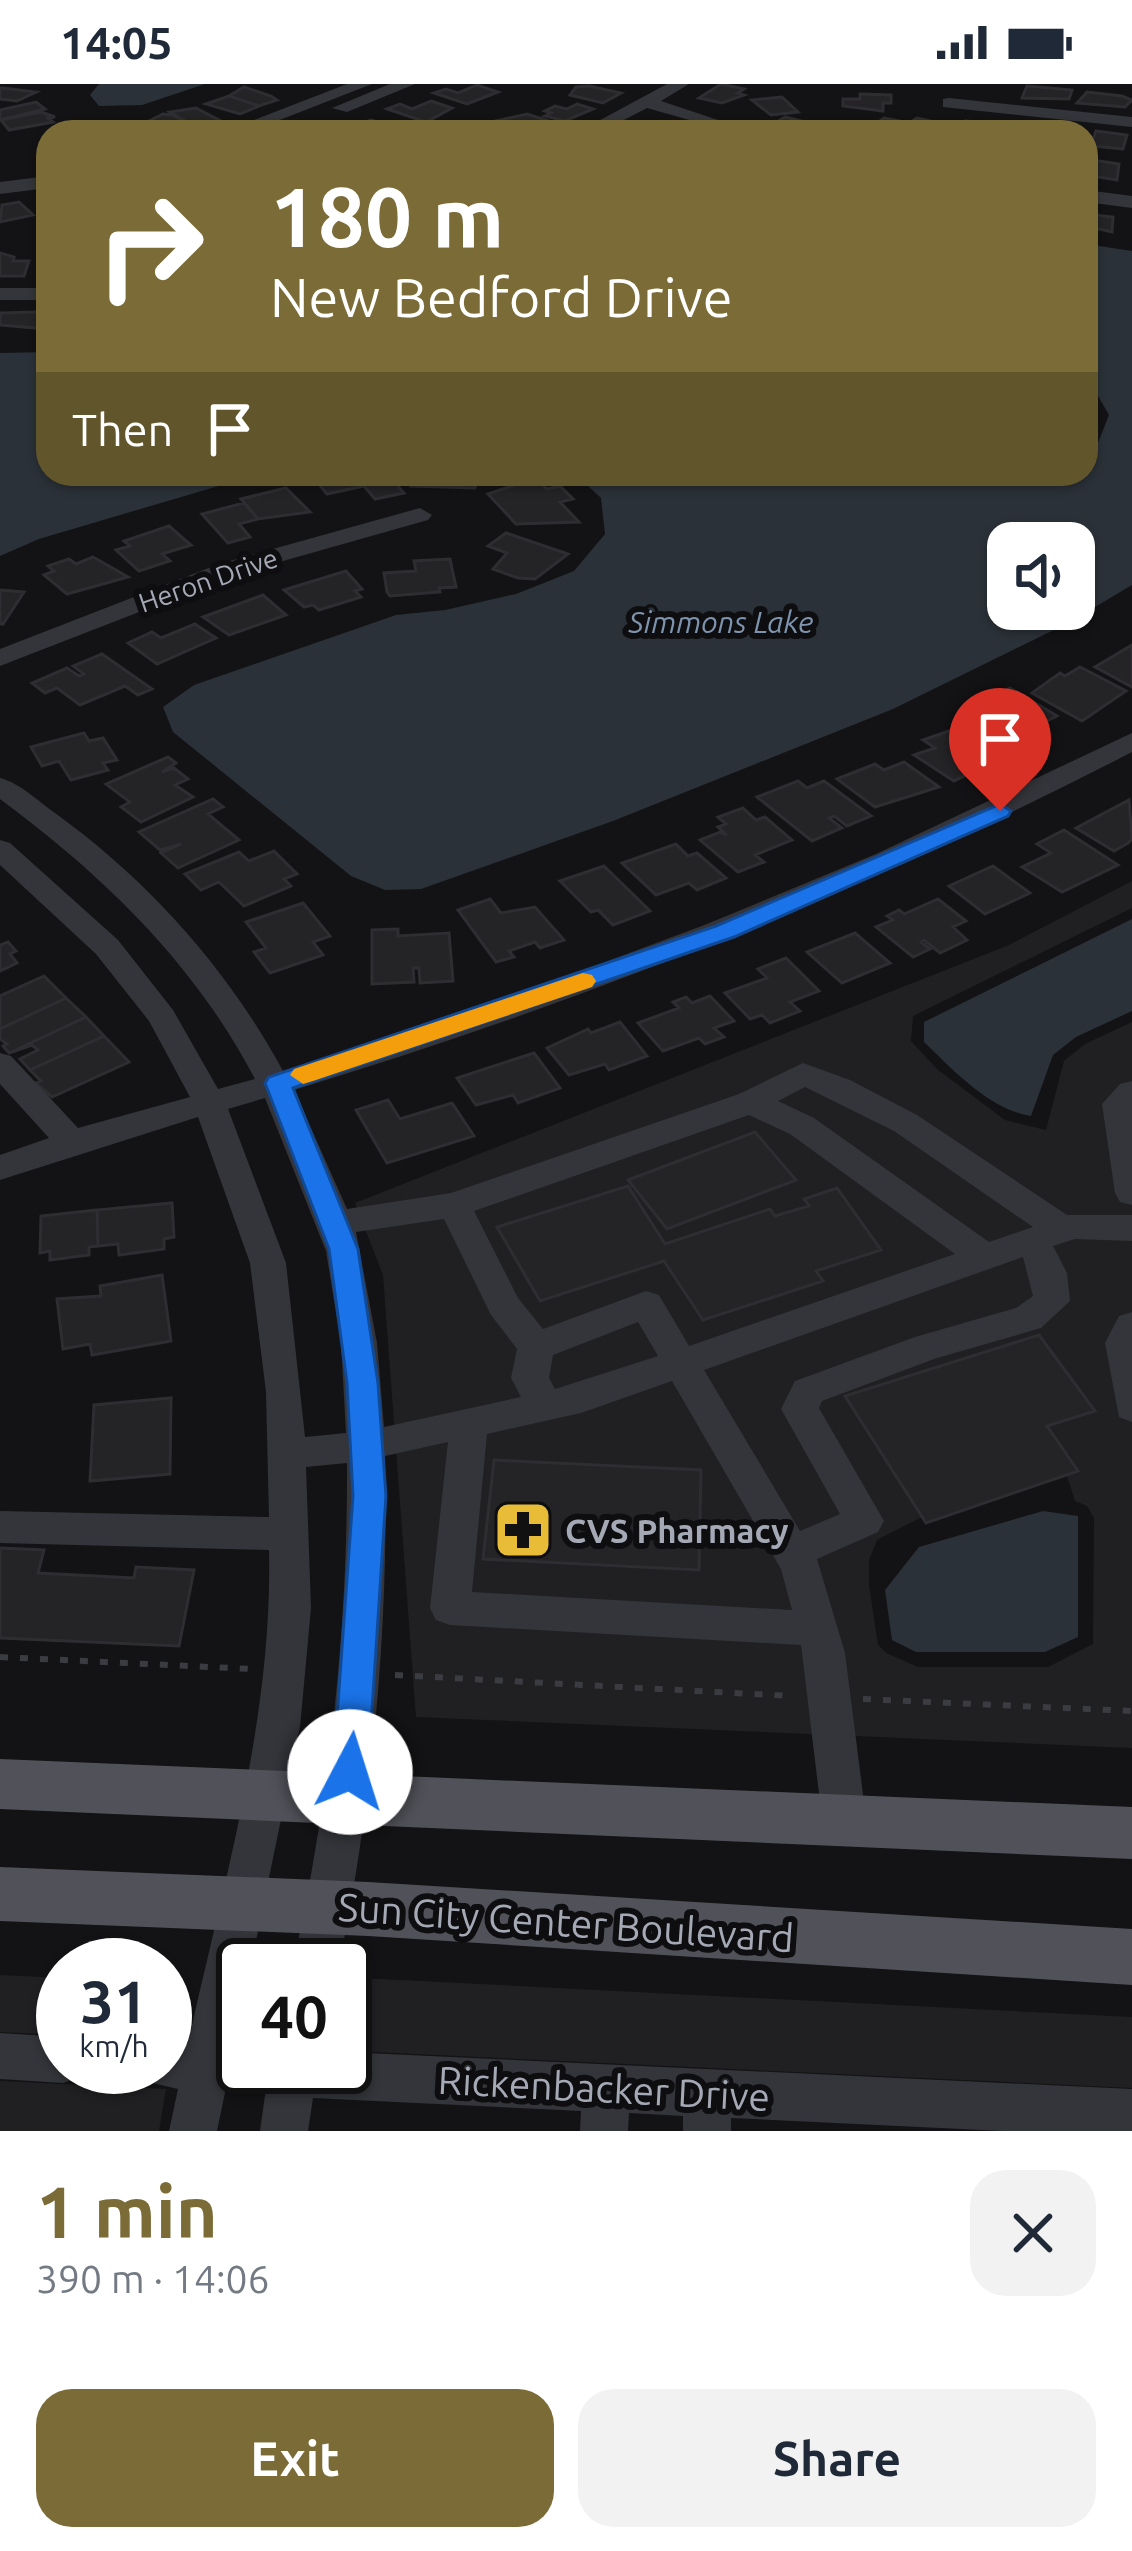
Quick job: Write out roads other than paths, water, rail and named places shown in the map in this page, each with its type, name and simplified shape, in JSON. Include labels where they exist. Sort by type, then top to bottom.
[{"type":"main road","points":[[0,1784],[1132,1833]]},
{"type":"main road","name":"Sun City Center Boulevard","points":[[0,1894],[329,1906],[1132,1958]]},
{"type":"street","points":[[265,120],[340,93],[406,84]]},
{"type":"street","points":[[612,120],[680,84]]},
{"type":"street","points":[[304,120],[363,92]]},
{"type":"street","points":[[649,103],[707,120]]},
{"type":"street","points":[[949,103],[1132,122]]},
{"type":"street","points":[[3,178],[36,171]]},
{"type":"street","points":[[3,178],[36,181]]},
{"type":"street","points":[[1098,198],[1132,202]]},
{"type":"street","points":[[0,294],[36,293]]},
{"type":"street","name":"Heron Drive","points":[[0,658],[228,569],[420,515]]},
{"type":"street","points":[[0,1168],[70,1139],[278,1083],[725,931],[1000,811],[1132,741]]},
{"type":"street","points":[[0,786],[95,858],[167,923],[225,998],[278,1083],[344,1249],[362,1383],[370,1496],[348,1800],[322,1938]]},
{"type":"street","points":[[0,849],[107,947],[162,1017],[208,1102],[268,1263],[285,1392],[292,1534],[285,1670],[279,1727],[240,1903],[192,2045]]},
{"type":"street","points":[[40,884],[95,858]]},
{"type":"street","points":[[0,1064],[70,1139]]},
{"type":"street","points":[[334,1223],[454,1205],[751,1102],[803,1074],[842,1087],[934,1142],[1048,1234],[1052,1301],[1028,1318],[928,1347],[808,1391],[800,1409],[864,1521],[793,1552]]},
{"type":"street","points":[[1132,1091],[1118,1104],[1132,1193]]},
{"type":"street","points":[[751,1102],[802,1126],[982,1255]]},
{"type":"street","points":[[454,1205],[504,1306],[536,1346],[530,1378],[545,1407]]},
{"type":"street","points":[[288,1454],[364,1446],[545,1407],[1048,1234],[1132,1228]]},
{"type":"street","points":[[536,1346],[646,1304],[793,1552],[818,1629],[844,1818]]},
{"type":"street","points":[[1132,1326],[1123,1343],[1132,1403]]},
{"type":"street","points":[[469,1423],[450,1608],[818,1629]]},
{"type":"street","points":[[0,1527],[292,1534]]},
{"type":"street","points":[[0,2056],[36,2058]]},
{"type":"street","name":"Rickenbacker Drive","points":[[372,2080],[605,2110],[969,2118],[1132,2113]]},
{"type":"street","points":[[188,2094],[193,2131]]},
{"type":"street","points":[[284,2131],[289,2094]]},
{"type":"water","points":[[99,84],[205,84],[142,105],[99,106],[90,95]]},
{"type":"water","name":"Simmons Lake","points":[[1098,246],[1132,251],[1132,585],[1095,607],[1095,522],[987,522],[987,630],[1054,630],[893,709],[613,821],[421,889],[385,890],[351,876],[173,732],[163,707],[194,685],[396,615],[516,594],[574,571],[605,534],[601,498],[588,486],[1098,486],[1098,443],[1109,415],[1098,396]]},
{"type":"water","points":[[36,352],[36,486],[218,486],[39,539],[0,556],[0,353]]},
{"type":"water","points":[[1132,919],[1132,1011],[1076,1037],[1053,1055],[1031,1116],[987,1097],[924,1042],[924,1022]]},
{"type":"water","points":[[1043,1511],[1078,1516],[1078,1637],[1045,1652],[916,1652],[892,1640],[885,1590],[919,1547]]},
{"type":"place","name":"CVS Pharmacy","points":[[523,1530]]}]
